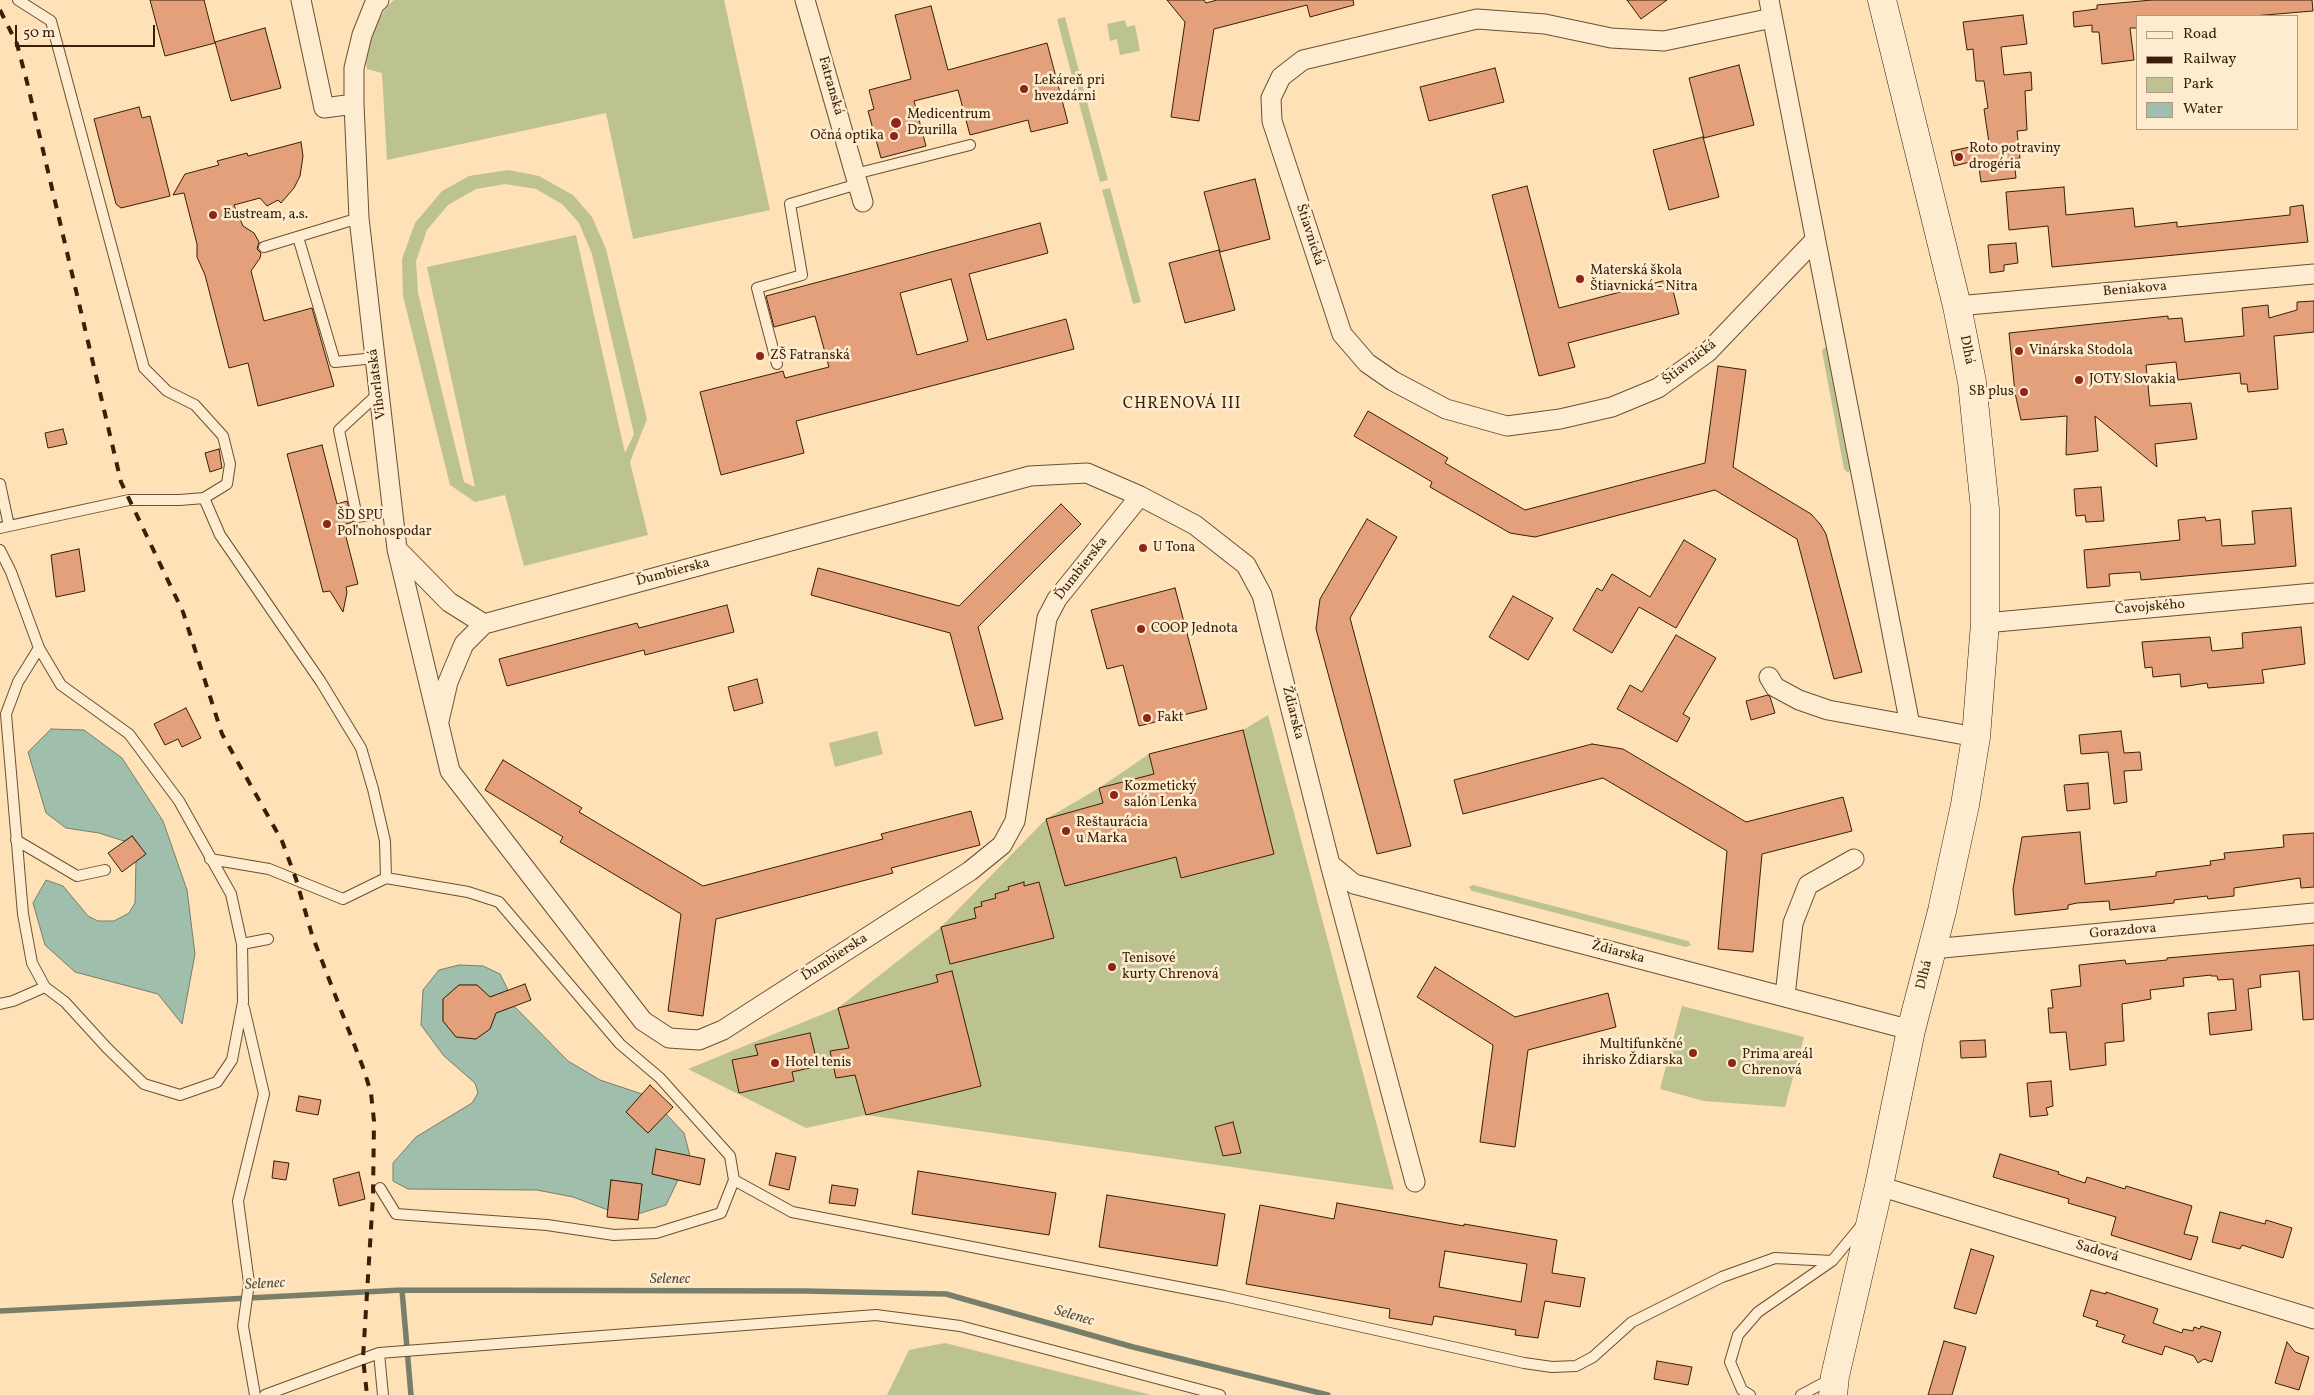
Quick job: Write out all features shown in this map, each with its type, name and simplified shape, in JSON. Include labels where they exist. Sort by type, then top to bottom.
[{"type":"street","points":[[301,0],[324,108],[354,104],[354,68],[362,35],[374,5],[379,0]]},
{"type":"street","name":"Fatranská","points":[[805,0],[859,186]]},
{"type":"street","name":"Dlhá","points":[[1834,1386],[1879,1186],[1911,1030],[1932,949],[1965,804],[1976,737],[1985,623],[1986,509],[1972,382],[1957,306],[1882,0]]},
{"type":"street","points":[[1770,9],[1910,725]]},
{"type":"street","name":"Štiavnická","points":[[1770,9],[1664,41],[1611,38],[1545,24],[1477,19],[1303,60],[1281,77],[1271,98],[1272,122],[1342,334],[1366,362],[1394,381],[1446,409],[1507,426],[1560,419],[1612,406],[1658,388],[1708,352],[1815,240]]},
{"type":"street","name":"Vihorlatská","points":[[354,104],[359,218],[397,549]]},
{"type":"street","name":"Beniakova","points":[[1957,306],[2314,274]]},
{"type":"street","name":"Ďumbierska","points":[[439,721],[448,682],[464,644],[484,624],[1030,476],[1087,473],[1140,496],[1195,525],[1246,565]]},
{"type":"street","name":"Ďumbierska","points":[[397,549],[450,771],[644,1021],[669,1038],[699,1040],[723,1030],[748,1014],[970,870],[1002,845],[1015,821],[1047,618],[1057,599],[1140,496]]},
{"type":"street","points":[[397,549],[449,602],[484,624]]},
{"type":"street","name":"Ždiarska","points":[[1246,565],[1262,596],[1330,864],[1415,1182]]},
{"type":"street","name":"Čavojského","points":[[1985,623],[2314,593]]},
{"type":"street","points":[[1769,677],[1776,687],[1799,700],[1828,710],[1976,737]]},
{"type":"street","points":[[1785,996],[1794,923],[1808,885],[1854,859]]},
{"type":"street","name":"Ždiarska","points":[[1330,864],[1354,884],[1911,1030]]},
{"type":"street","name":"Gorazdova","points":[[1932,949],[2314,913]]},
{"type":"street","name":"Sadová","points":[[1879,1186],[2314,1319]]},
{"type":"lane","points":[[0,484],[5,527],[128,500],[204,498],[227,484],[230,464],[223,436],[195,406],[168,391],[144,368],[51,21],[18,0]]},
{"type":"lane","points":[[778,364],[757,288],[802,275],[790,204],[859,186],[970,145]]},
{"type":"lane","points":[[264,247],[359,218]]},
{"type":"lane","points":[[298,237],[335,362],[375,358]]},
{"type":"lane","points":[[379,393],[339,430],[357,517],[392,511]]},
{"type":"lane","points":[[204,498],[220,535],[322,682],[361,748],[373,788],[385,841],[386,878]]},
{"type":"lane","points":[[0,550],[11,572],[39,648],[61,685],[129,734],[179,801],[231,894],[242,944],[243,1002],[232,1060],[217,1082],[180,1095],[144,1084],[107,1048],[65,1002],[45,987],[32,963],[23,914],[6,714],[18,682],[39,648]]},
{"type":"lane","points":[[16,840],[77,876],[105,870]]},
{"type":"lane","points":[[210,859],[269,868],[343,899],[386,878],[468,892],[499,902],[620,1044],[660,1078],[730,1156],[734,1180],[721,1213],[656,1232],[614,1235],[547,1225],[396,1214],[380,1188]]},
{"type":"lane","points":[[242,944],[268,939]]},
{"type":"lane","points":[[0,1004],[13,1001],[45,987]]},
{"type":"lane","points":[[243,1002],[264,1094],[238,1201],[249,1283],[243,1326],[254,1395]]},
{"type":"lane","points":[[734,1180],[792,1212],[1224,1296],[1524,1363],[1552,1367],[1576,1366],[1593,1357],[1632,1322],[1722,1277],[1775,1258],[1832,1261]]},
{"type":"lane","name":"Dlhá","points":[[1750,1395],[1742,1390],[1730,1362],[1738,1334],[1758,1312],[1832,1261],[1873,1212]]},
{"type":"lane","points":[[265,1395],[379,1353],[876,1316],[960,1326],[1220,1395]]},
{"type":"lane","points":[[379,1353],[383,1395]]},
{"type":"lane","name":"Dlhá","points":[[1801,1395],[1834,1386]]},
{"type":"green space","points":[[394,0],[724,0],[770,210],[633,239],[606,113],[387,160],[382,73],[367,69],[366,63],[372,30],[388,5]]},
{"type":"green space","points":[[1065,17],[1108,180],[1100,182],[1057,19]]},
{"type":"green space","points":[[1125,20],[1127,27],[1135,25],[1140,51],[1120,55],[1117,39],[1110,41],[1107,24]]},
{"type":"green space","points":[[508,170],[539,176],[573,195],[592,217],[606,249],[647,419],[630,462],[648,535],[524,566],[505,495],[475,502],[450,485],[403,296],[402,259],[415,223],[442,191],[469,176]],"holes":[[[505,184],[536,189],[562,204],[579,223],[592,254],[634,434],[625,453],[576,235],[427,267],[475,487],[464,482],[418,293],[416,261],[427,230],[448,205],[476,189]]]},
{"type":"green space","points":[[1110,188],[1141,302],[1133,304],[1102,190]]},
{"type":"green space","points":[[1824,347],[1829,350],[1851,469],[1848,473],[1844,469],[1822,351]]},
{"type":"green space","name":"Tenisové kurty Chrenová","points":[[1268,715],[1394,1190],[866,1115],[806,1128],[688,1069],[838,1008],[941,927],[1046,819],[1099,788],[1149,754],[1243,730]]},
{"type":"green space","points":[[877,731],[883,754],[835,767],[829,743]]},
{"type":"green space","points":[[1473,885],[1688,941],[1691,945],[1686,947],[1472,891],[1469,887]]},
{"type":"green space","name":"Prima areál Chrenová","points":[[1682,1006],[1804,1037],[1785,1107],[1704,1101],[1660,1089]]},
{"type":"green space","points":[[945,1343],[1151,1395],[887,1395],[909,1350]]},
{"type":"water","points":[[51,729],[84,730],[122,758],[163,821],[187,890],[195,954],[182,1024],[158,994],[75,972],[45,945],[33,903],[46,880],[63,886],[88,916],[98,921],[114,921],[129,913],[135,903],[136,861],[145,854],[133,836],[124,841],[99,833],[66,828],[46,813],[28,752]]},
{"type":"water","points":[[459,965],[483,966],[500,974],[508,990],[490,997],[477,985],[459,985],[443,999],[443,1021],[456,1037],[476,1039],[490,1029],[496,1013],[514,1006],[568,1061],[600,1080],[642,1094],[626,1112],[648,1133],[666,1114],[684,1133],[690,1156],[656,1150],[652,1174],[678,1180],[666,1205],[638,1214],[642,1184],[611,1180],[608,1210],[573,1197],[537,1190],[408,1189],[393,1181],[393,1163],[416,1137],[472,1103],[478,1093],[475,1083],[444,1056],[421,1025],[423,990],[439,970]]},
{"type":"building","points":[[150,0],[204,0],[215,43],[165,56]]},
{"type":"building","points":[[1167,0],[1204,0],[1206,3],[1217,0],[1353,0],[1354,5],[1310,17],[1307,5],[1214,29],[1199,121],[1171,117],[1185,22]]},
{"type":"building","points":[[1627,0],[1667,0],[1641,19]]},
{"type":"building","points":[[2152,0],[2312,0],[2313,11],[2265,15],[2136,15],[2136,28],[2130,28],[2134,60],[2102,64],[2099,32],[2092,32],[2092,25],[2074,27],[2073,12],[2097,9],[2097,5]]},
{"type":"building","points":[[931,6],[948,70],[1047,43],[1068,123],[1031,132],[1028,120],[970,135],[958,90],[914,101],[926,146],[881,158],[868,111],[874,109],[869,90],[911,79],[895,15]]},
{"type":"building","points":[[2023,15],[2027,44],[2001,47],[2004,75],[2031,72],[2032,90],[2025,91],[2027,130],[2017,131],[2020,158],[2014,159],[2016,178],[1981,182],[1978,160],[1954,166],[1951,151],[1989,143],[1984,109],[1988,108],[1984,81],[1976,81],[1973,49],[1967,50],[1963,22]]},
{"type":"building","points":[[265,28],[281,88],[231,101],[215,42]]},
{"type":"building","points":[[1739,65],[1754,125],[1704,138],[1689,78]]},
{"type":"building","points":[[1495,68],[1504,102],[1429,121],[1420,87]]},
{"type":"building","points":[[139,107],[142,118],[150,116],[170,196],[121,208],[116,204],[94,119]]},
{"type":"building","points":[[1703,137],[1719,197],[1669,210],[1653,150]]},
{"type":"building","points":[[301,142],[303,156],[300,176],[294,188],[281,203],[278,200],[267,206],[260,198],[234,205],[243,226],[254,233],[259,242],[257,249],[261,253],[260,258],[251,271],[264,321],[312,308],[334,386],[258,406],[248,363],[229,368],[205,275],[197,257],[197,244],[184,193],[173,195],[185,174],[219,165],[217,161],[247,153],[248,156]]},
{"type":"building","points":[[1255,179],[1270,239],[1220,252],[1204,192]]},
{"type":"building","points":[[1527,186],[1559,308],[1670,279],[1679,314],[1568,343],[1575,367],[1539,376],[1492,195]]},
{"type":"building","points":[[2064,187],[2066,215],[2133,208],[2135,227],[2177,222],[2177,227],[2290,215],[2290,207],[2303,205],[2308,242],[2052,267],[2048,226],[2009,230],[2006,192]]},
{"type":"building","points":[[1040,223],[1048,253],[969,274],[987,340],[1066,319],[1074,349],[796,421],[804,453],[721,475],[700,392],[783,371],[785,378],[829,367],[815,316],[774,327],[766,296]],"holes":[[[951,279],[968,341],[917,355],[900,293]]]},
{"type":"building","points":[[2016,243],[2018,263],[2004,265],[2004,271],[1990,273],[1988,245]]},
{"type":"building","points":[[1219,250],[1235,310],[1185,323],[1169,263]]},
{"type":"building","points":[[2314,301],[2314,332],[2274,336],[2278,389],[2248,392],[2247,384],[2241,384],[2240,373],[2178,380],[2176,362],[2146,365],[2150,406],[2191,403],[2197,439],[2155,444],[2157,467],[2095,416],[2098,451],[2066,455],[2067,416],[2021,420],[2015,393],[2009,333],[2168,316],[2168,319],[2182,318],[2185,342],[2244,336],[2242,308],[2268,305],[2269,318],[2297,310],[2297,302]]},
{"type":"building","points":[[1718,366],[1746,370],[1733,467],[1811,514],[1820,524],[1826,534],[1862,672],[1834,679],[1797,539],[1715,490],[1535,537],[1510,533],[1430,487],[1432,482],[1354,436],[1368,411],[1448,458],[1445,463],[1525,510],[1705,463]]},
{"type":"building","points":[[63,429],[67,444],[48,448],[45,433]]},
{"type":"building","name":"ŠD SPU Poľnohospodar","points":[[322,445],[337,504],[347,501],[353,522],[343,525],[358,584],[346,587],[347,592],[343,612],[330,591],[323,592],[287,454]]},
{"type":"building","points":[[219,449],[222,468],[210,472],[205,453]]},
{"type":"building","points":[[2101,487],[2104,521],[2086,522],[2085,515],[2076,516],[2074,489]]},
{"type":"building","points":[[1061,504],[1081,524],[978,627],[1003,719],[975,726],[950,633],[811,595],[818,568],[959,606]]},
{"type":"building","points":[[2291,508],[2296,566],[2141,580],[2140,572],[2109,574],[2110,586],[2087,588],[2084,550],[2180,540],[2178,520],[2205,517],[2206,521],[2220,519],[2222,546],[2255,544],[2252,511]]},
{"type":"building","points":[[1367,519],[1397,537],[1350,618],[1411,846],[1377,854],[1316,629],[1320,599]]},
{"type":"building","points":[[1684,540],[1716,559],[1676,628],[1639,607],[1612,653],[1573,630],[1597,588],[1602,591],[1612,574],[1650,597]]},
{"type":"building","points":[[79,549],[85,591],[56,597],[51,555]]},
{"type":"building","points":[[1175,588],[1207,709],[1139,726],[1123,665],[1107,669],[1091,610]]},
{"type":"building","points":[[1513,596],[1553,618],[1528,660],[1489,637]]},
{"type":"building","points":[[727,605],[734,632],[645,655],[644,650],[507,686],[499,659],[637,623],[639,628]]},
{"type":"building","points":[[2301,627],[2305,664],[2262,670],[2264,683],[2208,688],[2207,683],[2181,687],[2180,674],[2153,677],[2152,667],[2145,668],[2142,642],[2210,637],[2212,651],[2243,648],[2242,633]]},
{"type":"building","points":[[1676,635],[1716,658],[1683,714],[1690,718],[1677,742],[1617,709],[1630,685],[1642,692]]},
{"type":"building","points":[[757,679],[763,703],[734,711],[728,687]]},
{"type":"building","points":[[1768,695],[1775,713],[1751,720],[1746,701]]},
{"type":"building","points":[[186,708],[201,738],[182,747],[178,739],[165,745],[154,724]]},
{"type":"building","points":[[1243,730],[1274,854],[1181,878],[1176,857],[1065,886],[1046,819],[1103,803],[1099,788],[1154,774],[1149,754]]},
{"type":"building","points":[[2121,731],[2124,753],[2140,752],[2142,770],[2124,771],[2127,802],[2114,804],[2108,752],[2081,754],[2079,735]]},
{"type":"building","points":[[1592,744],[1623,749],[1746,822],[1843,797],[1852,831],[1762,854],[1753,952],[1718,949],[1727,851],[1603,778],[1463,814],[1454,780]]},
{"type":"building","points":[[503,760],[582,808],[579,812],[703,886],[883,839],[881,834],[971,811],[980,845],[891,868],[893,873],[716,919],[703,1016],[668,1011],[681,914],[560,842],[563,837],[485,790]]},
{"type":"building","points":[[2088,783],[2090,809],[2067,811],[2064,785]]},
{"type":"building","points":[[2080,832],[2085,884],[2156,876],[2156,872],[2211,865],[2210,861],[2225,859],[2224,853],[2284,847],[2283,835],[2314,833],[2314,887],[2301,888],[2300,878],[2234,888],[2234,896],[2208,899],[2207,896],[2174,900],[2174,903],[2110,910],[2109,901],[2077,903],[2068,905],[2068,909],[2015,915],[2013,889],[2022,837]]},
{"type":"building","points":[[132,836],[146,854],[122,872],[108,853]]},
{"type":"building","points":[[1024,882],[1024,886],[1039,882],[1054,938],[950,964],[941,927],[976,918],[974,908],[982,906],[981,902],[996,898],[995,894],[1009,890],[1008,887]]},
{"type":"building","points":[[2314,945],[2314,1019],[2303,1020],[2299,971],[2260,975],[2261,987],[2248,989],[2252,1030],[2210,1035],[2208,1013],[2236,1010],[2233,979],[2218,980],[2217,976],[2211,975],[2183,978],[2184,986],[2150,990],[2151,999],[2122,1004],[2124,1041],[2105,1043],[2106,1065],[2070,1070],[2066,1032],[2050,1033],[2048,1008],[2053,1008],[2051,990],[2081,986],[2079,965],[2125,960],[2126,964],[2167,960],[2167,958]]},
{"type":"building","points":[[1435,967],[1515,1017],[1608,993],[1616,1027],[1528,1050],[1515,1147],[1480,1142],[1493,1045],[1417,997]]},
{"type":"building","points":[[952,971],[981,1086],[866,1115],[855,1075],[836,1078],[830,1051],[849,1048],[838,1008],[938,982],[936,975]]},
{"type":"building","points":[[525,984],[531,1000],[496,1013],[490,1029],[476,1039],[456,1037],[443,1021],[443,999],[459,985],[477,985],[490,997]]},
{"type":"building","name":"Hotel tenis","points":[[810,1033],[818,1066],[792,1072],[794,1081],[739,1093],[732,1060],[758,1055],[755,1045]]},
{"type":"building","points":[[1985,1040],[1986,1057],[1961,1058],[1960,1041]]},
{"type":"building","points":[[2051,1081],[2053,1106],[2046,1108],[2048,1115],[2030,1117],[2027,1083]]},
{"type":"building","points":[[650,1085],[673,1107],[648,1133],[626,1112]]},
{"type":"building","points":[[299,1096],[321,1100],[318,1115],[296,1111]]},
{"type":"building","points":[[1233,1122],[1241,1153],[1223,1156],[1215,1127]]},
{"type":"building","points":[[656,1149],[705,1159],[700,1185],[652,1174]]},
{"type":"building","points":[[776,1153],[796,1157],[789,1190],[769,1185]]},
{"type":"building","points":[[2000,1154],[2059,1172],[2058,1174],[2085,1183],[2087,1177],[2125,1189],[2126,1186],[2192,1206],[2184,1234],[2198,1237],[2191,1260],[2111,1235],[2116,1217],[2068,1203],[2069,1199],[1993,1177]]},
{"type":"building","points":[[274,1161],[289,1163],[286,1180],[272,1178]]},
{"type":"building","points":[[918,1171],[1056,1193],[1049,1235],[912,1214]]},
{"type":"building","points":[[359,1172],[365,1199],[339,1206],[333,1179]]},
{"type":"building","points":[[611,1180],[642,1184],[638,1220],[607,1217]]},
{"type":"building","points":[[832,1185],[858,1189],[855,1206],[829,1203]]},
{"type":"building","points":[[1107,1195],[1225,1214],[1217,1266],[1099,1247]]},
{"type":"building","points":[[1337,1203],[1464,1226],[1464,1224],[1557,1240],[1552,1273],[1585,1278],[1580,1307],[1545,1301],[1538,1338],[1515,1335],[1516,1330],[1434,1316],[1432,1325],[1389,1318],[1390,1309],[1246,1284],[1260,1205],[1334,1219]],"holes":[[[1445,1251],[1527,1264],[1521,1302],[1439,1287]]]},
{"type":"building","points":[[2220,1212],[2265,1224],[2266,1220],[2292,1228],[2283,1258],[2242,1245],[2240,1249],[2212,1242]]},
{"type":"building","points":[[1971,1249],[1994,1256],[1976,1314],[1954,1308]]},
{"type":"building","points":[[2091,1290],[2106,1294],[2106,1292],[2158,1309],[2153,1323],[2182,1333],[2183,1329],[2193,1331],[2194,1327],[2200,1329],[2201,1326],[2221,1332],[2212,1362],[2204,1359],[2198,1363],[2194,1356],[2165,1346],[2162,1355],[2122,1342],[2125,1335],[2096,1326],[2098,1321],[2083,1316]]},
{"type":"building","points":[[1944,1341],[1966,1347],[1952,1395],[1928,1395]]},
{"type":"building","points":[[2287,1342],[2295,1352],[2309,1357],[2299,1390],[2275,1383]]},
{"type":"building","points":[[1657,1361],[1692,1367],[1688,1385],[1654,1379]]},
{"type":"waterway","points":[[402,1290],[411,1395]]},
{"type":"waterway","name":"Selenec","points":[[0,1311],[402,1290],[805,1291],[946,1294],[1133,1347],[1328,1395]]},
{"type":"railway","points":[[0,10],[17,44],[27,82],[121,482],[183,612],[222,734],[282,841],[296,879],[312,935],[371,1093],[374,1121],[373,1196],[363,1358],[367,1395]]},
{"type":"place","name":"Lekáreň pri hvezdárni","points":[[1024,89]]},
{"type":"place","name":"Medicentrum Dzurilla","points":[[896,123]]},
{"type":"place","name":"Očná optika","points":[[894,136]]},
{"type":"place","name":"Roto potraviny drogéria","points":[[1959,157]]},
{"type":"place","name":"Eustream, a.s.","points":[[213,215]]},
{"type":"place","name":"Materská škola Štiavnická - Nitra","points":[[1580,279]]},
{"type":"place","name":"Vinárska Stodola","points":[[2019,351]]},
{"type":"place","name":"ZŠ Fatranská","points":[[760,356]]},
{"type":"place","name":"JOTY Slovakia","points":[[2079,380]]},
{"type":"place","name":"SB plus","points":[[2024,392]]},
{"type":"place","name":"ŠD SPU Poľnohospodar","points":[[327,524]]},
{"type":"place","name":"U Tona","points":[[1143,548]]},
{"type":"place","name":"COOP Jednota","points":[[1141,629]]},
{"type":"place","name":"Fakt","points":[[1147,718]]},
{"type":"place","name":"Kozmetický salón Lenka","points":[[1114,795]]},
{"type":"place","name":"Reštaurácia u Marka","points":[[1066,831]]},
{"type":"place","name":"Tenisové kurty Chrenová","points":[[1112,967]]},
{"type":"place","name":"Multifunkčné ihrisko Ždiarska","points":[[1693,1053]]},
{"type":"place","name":"Hotel tenis","points":[[775,1063]]},
{"type":"place","name":"Prima areál Chrenová","points":[[1732,1063]]},
{"type":"district","name":"CHRENOVÁ III","points":[[1182,405]]}]
